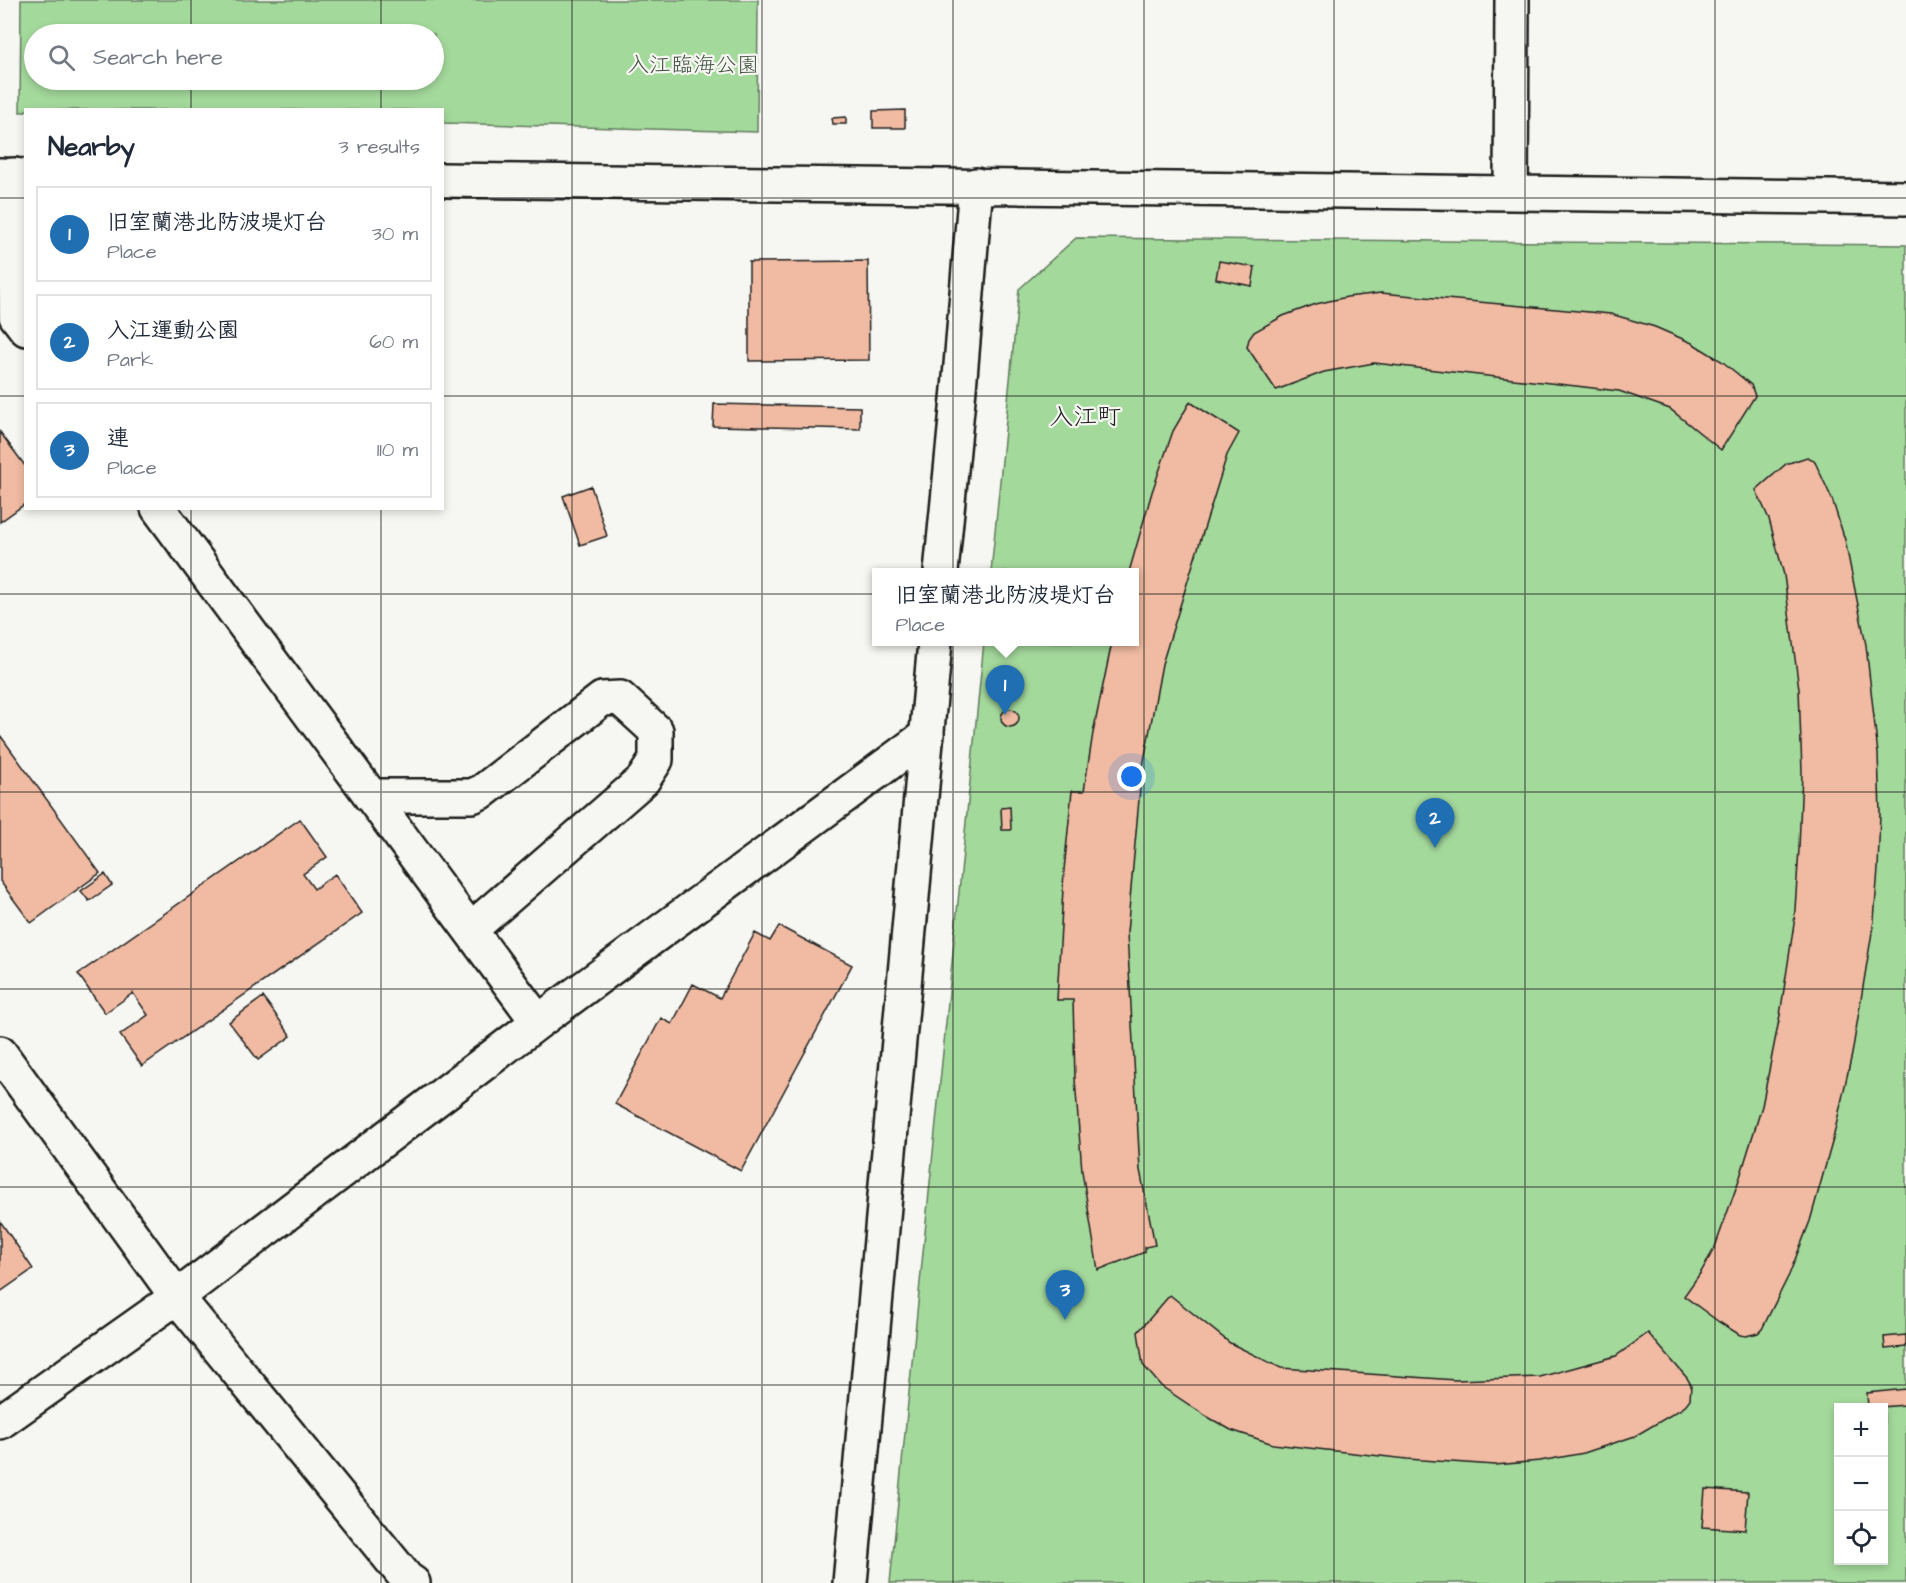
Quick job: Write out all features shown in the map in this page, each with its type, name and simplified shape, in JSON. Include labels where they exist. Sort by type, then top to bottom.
[{"type":"street","points":[[1511,193],[1512,0]]},
{"type":"street","points":[[13,176],[16,316],[24,326]]},
{"type":"street","points":[[444,180],[1906,198]]},
{"type":"street","points":[[941,568],[976,185]]},
{"type":"street","points":[[159,510],[538,1022]]},
{"type":"street","points":[[850,1583],[934,646]]},
{"type":"street","points":[[370,796],[472,796],[483,791],[602,699],[620,698],[656,731],[656,760],[643,780],[470,930]]},
{"type":"street","points":[[0,1422],[177,1297],[538,1022],[927,735]]},
{"type":"street","points":[[0,1053],[177,1297],[407,1579],[413,1583]]},
{"type":"green space","name":"入江臨海公園","points":[[21,0],[758,0],[757,132],[444,123],[444,108],[24,108],[24,112],[20,112]]},
{"type":"green space","points":[[1076,238],[1906,245],[1906,1583],[890,1583],[984,646],[1139,646],[1139,568],[991,568],[1019,289]]},
{"type":"building","points":[[905,110],[905,128],[873,128],[873,111]]},
{"type":"building","points":[[846,117],[846,124],[833,124],[832,118]]},
{"type":"building","points":[[868,261],[869,360],[749,361],[749,262]]},
{"type":"building","points":[[1219,261],[1255,267],[1252,286],[1216,279]]},
{"type":"building","points":[[1381,293],[1611,314],[1655,327],[1692,343],[1723,362],[1751,385],[1755,396],[1721,450],[1670,409],[1619,391],[1374,363],[1324,372],[1276,390],[1247,347],[1254,332],[1283,316],[1316,304]]},
{"type":"building","points":[[1190,402],[1239,433],[1227,455],[1162,664],[1141,777],[1127,933],[1140,1170],[1155,1245],[1145,1247],[1145,1252],[1098,1270],[1082,1171],[1075,1079],[1073,1000],[1057,1000],[1064,870],[1072,791],[1084,791],[1093,733],[1111,646],[1139,646],[1139,568],[1130,568],[1152,492],[1173,431]]},
{"type":"building","points":[[714,404],[860,407],[860,429],[713,426]]},
{"type":"building","points":[[0,432],[24,464],[24,504],[0,522]]},
{"type":"building","points":[[1807,457],[1814,460],[1832,499],[1845,540],[1866,645],[1878,754],[1880,813],[1878,869],[1874,920],[1852,1054],[1833,1139],[1810,1221],[1789,1275],[1762,1329],[1758,1333],[1746,1336],[1740,1335],[1719,1322],[1684,1296],[1715,1247],[1762,1106],[1780,1015],[1794,924],[1802,772],[1799,689],[1784,575],[1769,519],[1756,490],[1786,464]]},
{"type":"building","points":[[591,486],[607,536],[580,545],[563,496]]},
{"type":"building","points":[[1010,709],[1016,712],[1019,718],[1016,724],[1010,727],[1004,724],[1001,718],[1004,712]]},
{"type":"building","points":[[0,735],[100,873],[31,923],[0,881]]},
{"type":"building","points":[[1010,807],[1011,830],[1002,830],[1001,808]]},
{"type":"building","points":[[300,819],[327,857],[303,874],[314,889],[335,874],[362,913],[142,1066],[120,1035],[148,1015],[133,993],[105,1013],[78,974]]},
{"type":"building","points":[[105,874],[112,885],[89,901],[81,891]]},
{"type":"building","points":[[779,926],[852,965],[741,1171],[615,1104],[661,1018],[672,1024],[693,984],[720,998],[755,933],[770,941]]},
{"type":"building","points":[[263,997],[291,1036],[258,1060],[229,1022]]},
{"type":"building","points":[[0,1221],[33,1269],[0,1292]]},
{"type":"building","points":[[1170,1295],[1230,1343],[1281,1368],[1456,1380],[1540,1377],[1616,1356],[1648,1333],[1687,1378],[1691,1385],[1690,1399],[1683,1408],[1635,1436],[1584,1453],[1540,1461],[1495,1465],[1407,1459],[1273,1444],[1231,1430],[1206,1416],[1161,1386],[1143,1365],[1138,1332]]},
{"type":"building","points":[[1906,1335],[1906,1347],[1885,1349],[1884,1337]]},
{"type":"building","points":[[1906,1389],[1906,1405],[1888,1406],[1888,1403],[1868,1403],[1867,1393]]},
{"type":"building","points":[[1705,1489],[1748,1492],[1745,1530],[1702,1527]]},
{"type":"place","name":"旧室蘭港北防波堤灯台","points":[[1005,715]]},
{"type":"place","name":"入江運動公園","points":[[1435,848]]},
{"type":"place","name":"連","points":[[1065,1320]]},
{"type":"district","name":"入江町","points":[[1085,417]]}]
